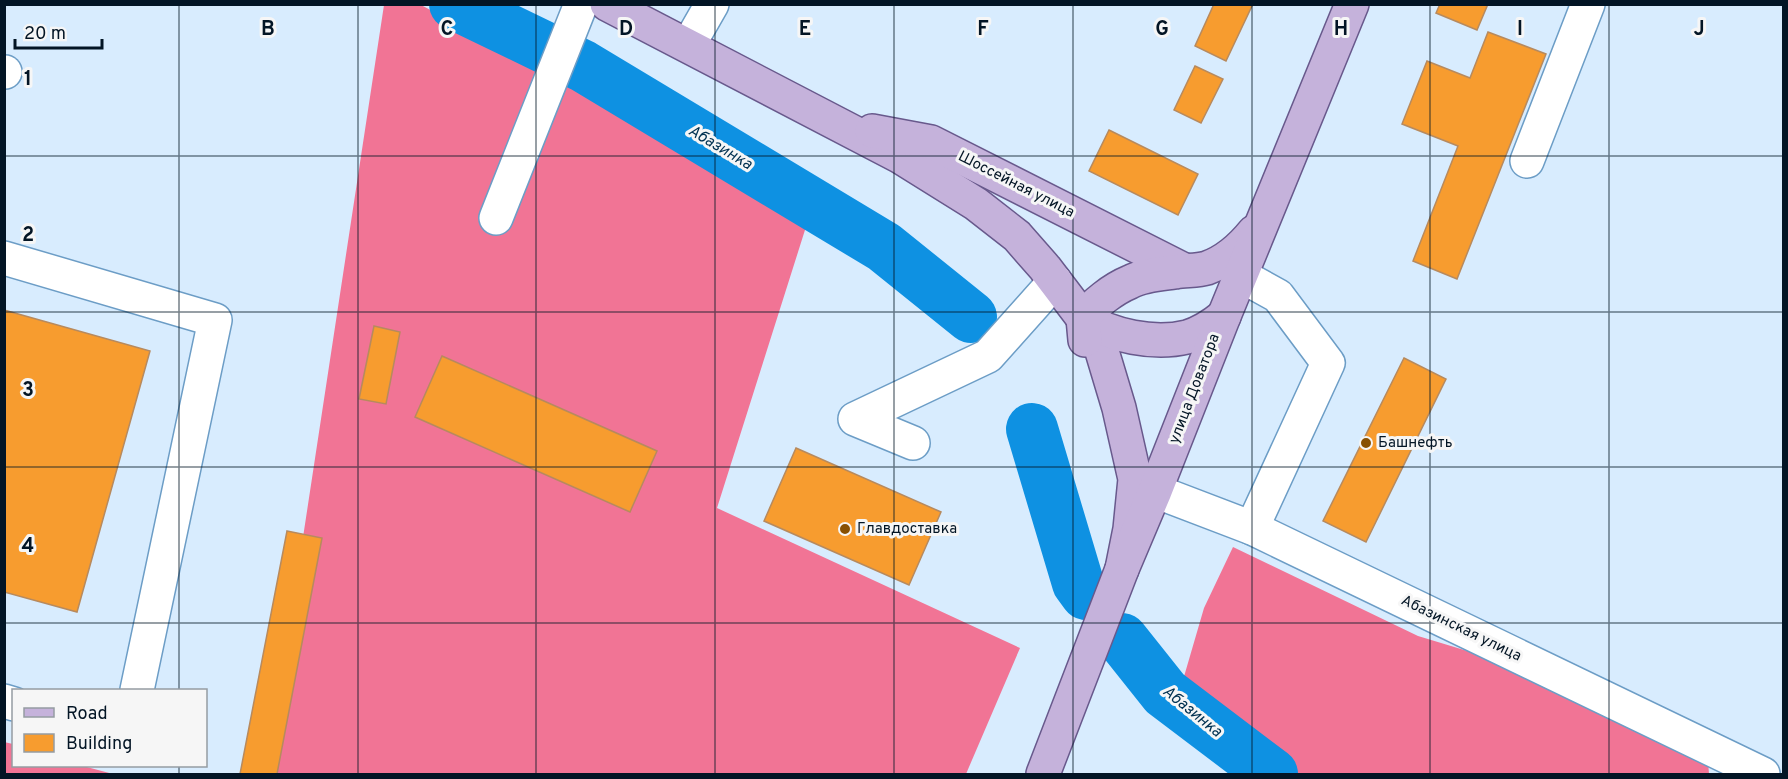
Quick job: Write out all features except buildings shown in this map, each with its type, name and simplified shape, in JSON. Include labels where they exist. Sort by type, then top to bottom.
[{"type":"main road","name":"Шоссейная улица","points":[[608,4],[899,156],[976,204],[1017,236],[1083,318]]},
{"type":"main road","name":"Шоссейная улица","points":[[628,4],[817,106],[839,124],[931,142],[1184,270]]},
{"type":"main road","name":"улица Доватора","points":[[1042,774],[1240,275],[1264,222],[1352,4]]},
{"type":"main road","points":[[1122,569],[1113,453],[1090,363],[1083,318],[1089,310],[1130,281],[1184,270],[1204,269],[1223,261],[1242,246],[1264,222]]},
{"type":"main road","points":[[1083,318],[1111,333],[1160,339],[1187,337],[1212,327],[1224,316]]},
{"type":"street","points":[[496,218],[580,4]]},
{"type":"street","points":[[692,39],[712,4]]},
{"type":"street","points":[[1527,161],[1588,4]]},
{"type":"street","points":[[4,258],[215,320],[136,689]]},
{"type":"street","points":[[1240,275],[1278,296],[1328,363],[1252,528]]},
{"type":"street","points":[[913,443],[855,418],[988,356],[1055,281]]},
{"type":"street","name":"Абазинская улица","points":[[1155,491],[1252,528],[1762,774]]},
{"type":"shaded area","points":[[384,5],[421,5],[811,211],[717,508],[1020,648],[966,774],[267,774]]},
{"type":"shaded area","points":[[1233,547],[1418,636],[1580,685],[1708,761],[1709,774],[1244,774],[1169,728],[1204,608]]},
{"type":"shaded area","points":[[4,742],[12,744],[12,767],[87,767],[113,774],[5,774]]},
{"type":"waterway","name":"Абазинка","points":[[455,4],[583,66],[884,247],[971,317]]},
{"type":"waterway","name":"Абазинка","points":[[1032,429],[1078,583],[1086,594]]},
{"type":"waterway","name":"Абазинка","points":[[1122,639],[1165,693],[1272,774]]},
{"type":"place","name":"Башнефть","points":[[1366,443]]},
{"type":"place","name":"Главдоставка","points":[[845,529]]}]
